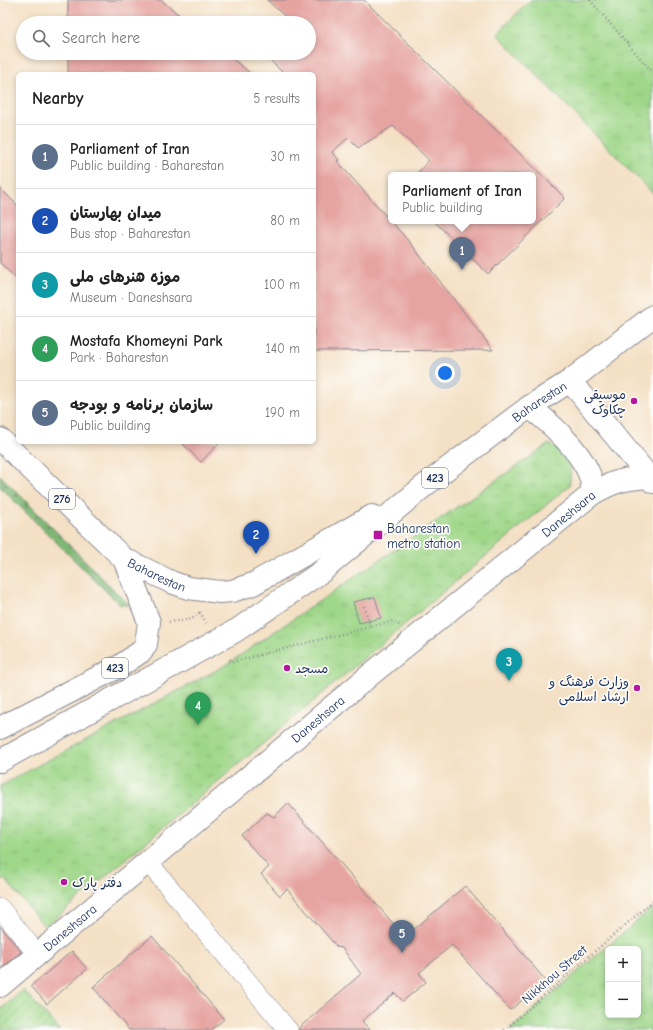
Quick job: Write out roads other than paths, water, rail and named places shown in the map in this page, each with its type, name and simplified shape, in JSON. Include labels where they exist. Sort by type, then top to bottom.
[{"type":"main road","name":"Baharestan","points":[[0,761],[237,630],[321,572],[424,486],[529,406],[570,381],[653,316]]},
{"type":"main road","points":[[570,381],[651,480]]},
{"type":"main road","points":[[529,406],[559,431],[587,469],[592,481],[592,494]]},
{"type":"main road","name":"276","points":[[0,438],[124,559]]},
{"type":"main road","name":"Daneshsara","points":[[0,986],[147,862],[592,494],[613,482],[626,478],[651,480]]},
{"type":"main road","name":"Baharestan","points":[[124,559],[171,582],[204,591],[232,591],[258,582],[424,486]]},
{"type":"main road","name":"Baharestan","points":[[0,728],[136,657],[146,644],[150,622],[124,559]]},
{"type":"street","points":[[147,862],[288,1030]]},
{"type":"street","points":[[0,908],[37,954]]},
{"type":"place","name":"Parliament of Iran","points":[[462,270]]},
{"type":"place","name":"موسیقی چکاوک","points":[[634,401]]},
{"type":"place","name":"Baharestan metro station","points":[[378,535]]},
{"type":"place","name":"میدان بهارستان","points":[[256,554]]},
{"type":"place","name":"مسجد","points":[[287,668]]},
{"type":"place","name":"موزه هنرهای ملی","points":[[509,681]]},
{"type":"place","name":"وزارت فرهنگ و ارشاد اسلامی","points":[[637,688]]},
{"type":"place","name":"Mostafa Khomeyni Park","points":[[198,725]]},
{"type":"place","name":"دفتر پارک","points":[[64,882]]},
{"type":"place","name":"سازمان برنامه و بودجه","points":[[402,953]]}]
